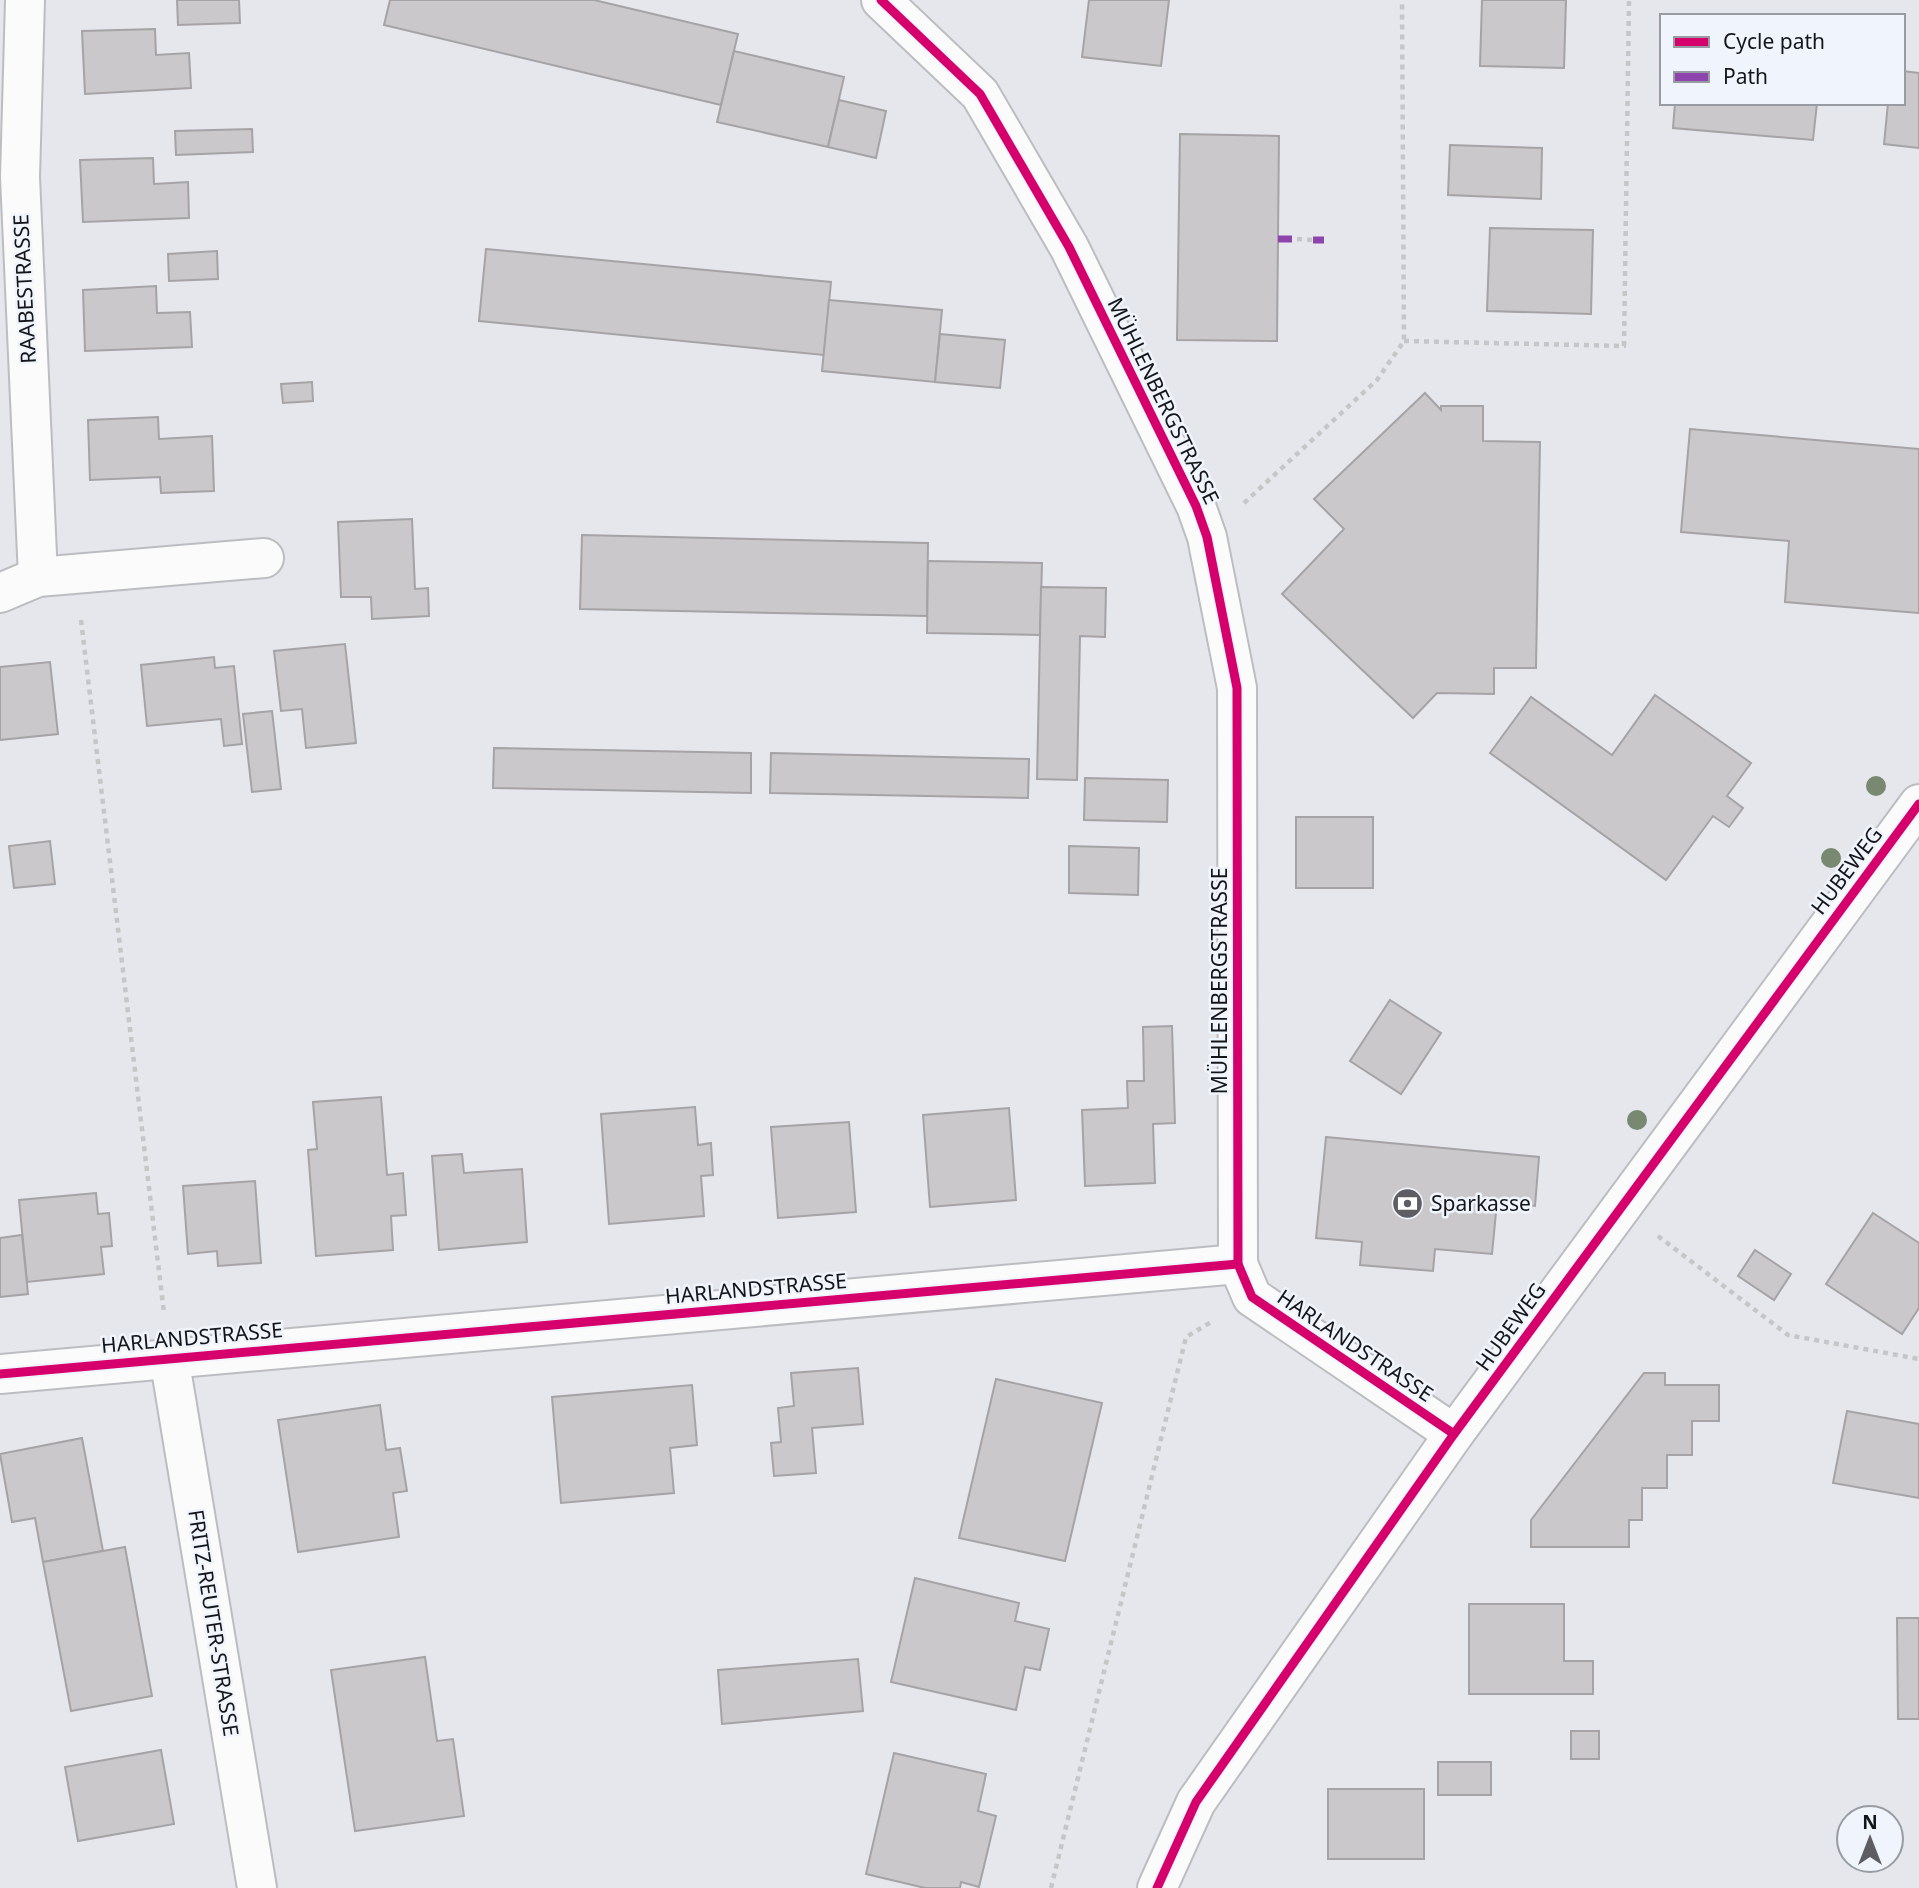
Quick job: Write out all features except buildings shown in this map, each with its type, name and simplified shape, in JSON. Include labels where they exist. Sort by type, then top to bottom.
[{"type":"street","name":"RAABESTRASSE","points":[[25,0],[20,177],[38,577]]},
{"type":"street","name":"MÜHLENBERGSTRASSE","points":[[881,0],[980,94],[1069,247],[1196,506],[1207,537],[1237,688],[1245,1281]]},
{"type":"street","points":[[0,593],[38,577],[264,558]]},
{"type":"street","name":"HUBEWEG","points":[[1157,1888],[1196,1802],[1454,1434],[1919,804]]},
{"type":"street","name":"HARLANDSTRASSE","points":[[0,1374],[169,1357],[1245,1281],[1454,1434]]},
{"type":"street","name":"FRITZ-REUTER-STRASSE","points":[[169,1357],[257,1888]]},
{"type":"path","points":[[1207,537],[1377,380],[1405,341],[1402,0]]},
{"type":"path","points":[[1405,341],[1624,346],[1629,0]]},
{"type":"path","points":[[1297,239],[1313,240]]},
{"type":"path","points":[[38,577],[82,621],[169,1357]]},
{"type":"path","points":[[1621,1207],[1788,1335],[1919,1359]]},
{"type":"path","points":[[1051,1888],[1186,1337],[1245,1281]]},
{"type":"marked path","points":[[1278,239],[1297,239]]},
{"type":"marked path","points":[[1313,240],[1324,240]]},
{"type":"cycle path","points":[[881,0],[980,94],[1069,247],[1196,506],[1207,537],[1237,688],[1238,1264],[1252,1297],[1454,1434]]},
{"type":"cycle path","points":[[1157,1888],[1196,1802],[1454,1434],[1919,804]]},
{"type":"cycle path","points":[[0,1374],[1238,1264]]},
{"type":"place","name":"Sparkasse","points":[[1408,1204]]}]
